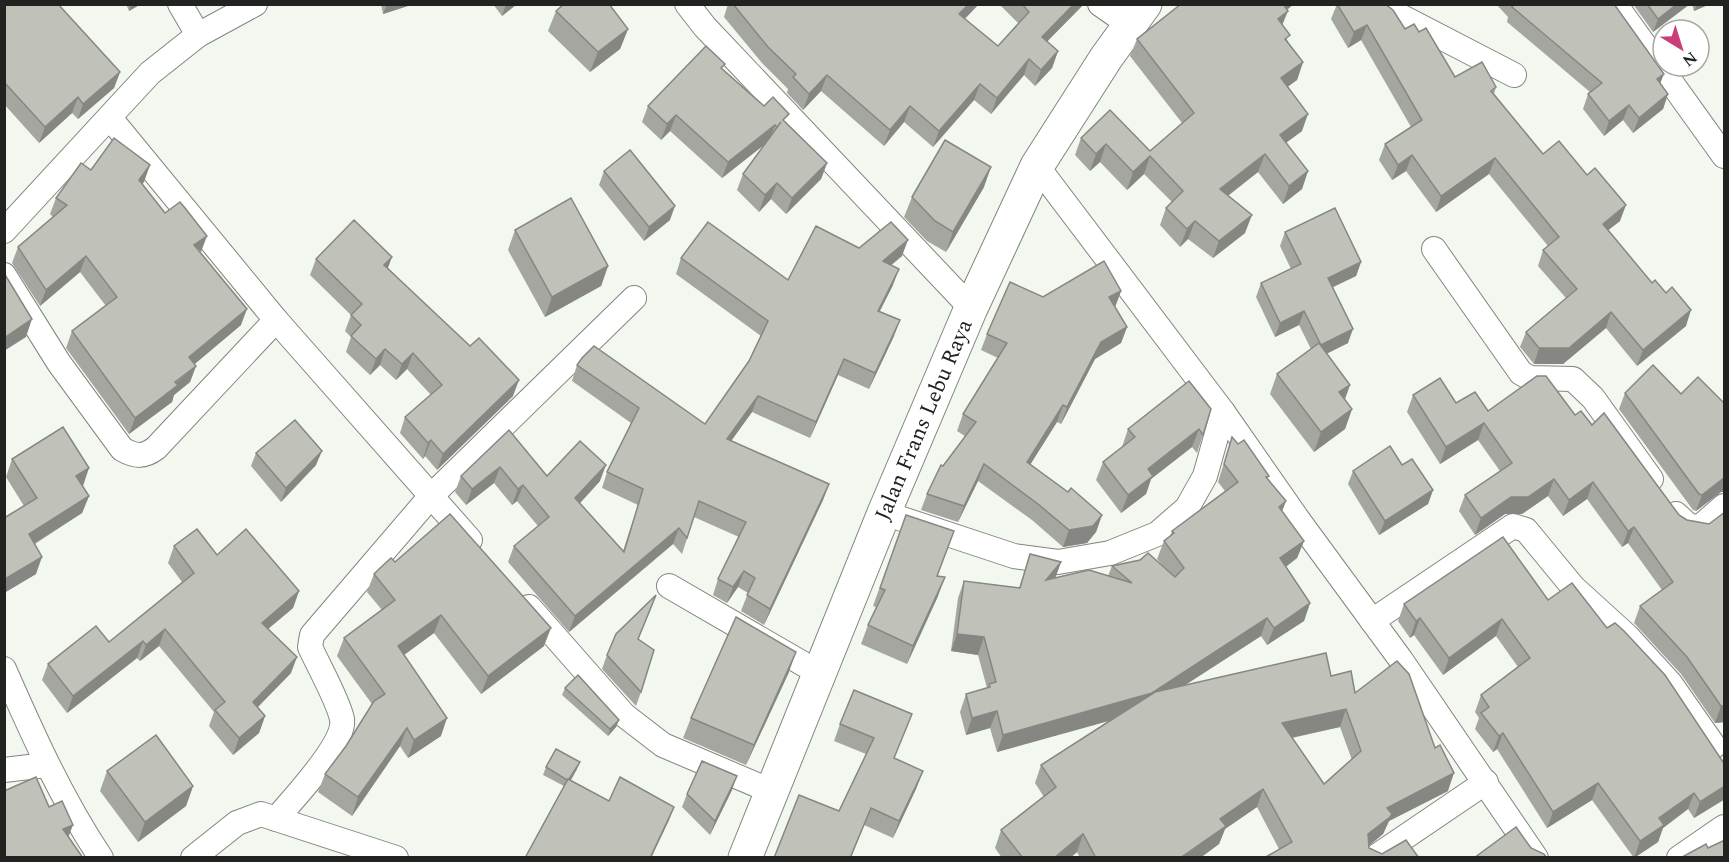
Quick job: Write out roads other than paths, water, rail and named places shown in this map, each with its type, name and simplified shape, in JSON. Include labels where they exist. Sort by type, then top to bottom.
[{"type":"main road","name":"Jalan Frans Lebu Raya","points":[[745,858],[884,513],[971,308],[1037,166],[1106,58],[1138,15]]},
{"type":"street","points":[[180,4],[198,35]]},
{"type":"street","points":[[4,231],[150,73],[198,35],[255,4]]},
{"type":"street","points":[[687,4],[705,27],[971,308]]},
{"type":"street","points":[[1100,4],[1138,15]]},
{"type":"street","points":[[1377,4],[1514,75]]},
{"type":"street","points":[[1615,4],[1725,156]]},
{"type":"street","points":[[110,118],[276,320],[485,557]]},
{"type":"street","points":[[1037,166],[1223,412],[1486,782],[1536,858]]},
{"type":"street","points":[[1434,249],[1521,373],[1530,378],[1569,378],[1581,385],[1618,431],[1684,523],[1700,527],[1725,506]]},
{"type":"street","points":[[4,275],[59,363],[122,449],[133,456],[146,455],[156,448],[276,320]]},
{"type":"street","points":[[276,819],[337,739],[342,722],[310,647],[312,636],[431,496],[634,298]]},
{"type":"street","points":[[884,513],[1014,556],[1058,562],[1110,553],[1157,534],[1187,508],[1205,476],[1223,412]]},
{"type":"street","points":[[1372,621],[1483,544],[1513,525],[1520,527],[1526,530],[1573,587],[1595,609],[1611,620],[1660,671],[1721,749]]},
{"type":"street","points":[[669,586],[819,673]]},
{"type":"street","points":[[516,592],[624,715],[663,745],[771,791]]},
{"type":"street","points":[[4,669],[46,765],[68,806],[101,858]]},
{"type":"street","points":[[4,770],[46,765]]},
{"type":"street","points":[[1374,858],[1486,782]]},
{"type":"street","points":[[193,858],[237,823],[261,814],[396,858]]},
{"type":"street","points":[[1679,858],[1725,827]]}]
